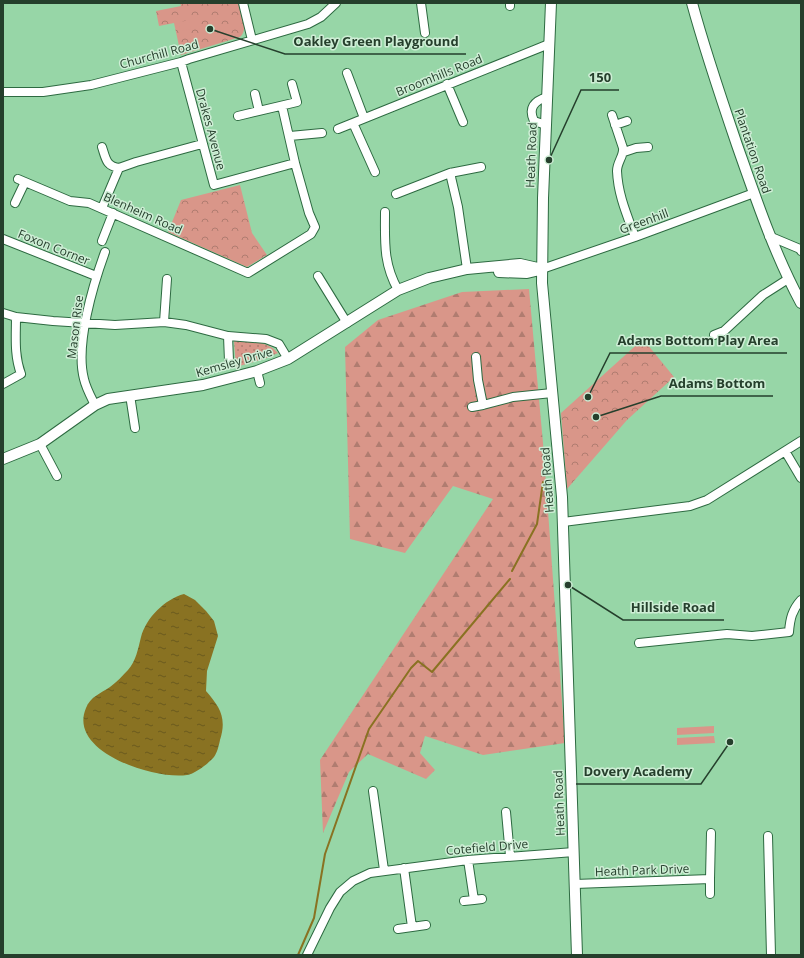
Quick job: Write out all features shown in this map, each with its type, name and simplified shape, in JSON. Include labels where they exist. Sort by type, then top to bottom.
[{"type":"street","points":[[243,3],[252,40]]},
{"type":"street","name":"Churchill Road","points":[[3,92],[43,92],[91,85],[181,62],[308,24],[321,17],[336,3]]},
{"type":"street","points":[[421,3],[425,33]]},
{"type":"street","name":"Heath Road","points":[[550,3],[542,269],[562,522],[570,686],[577,955]]},
{"type":"street","name":"Plantation Road","points":[[692,3],[702,42],[769,236],[788,279],[801,303]]},
{"type":"street","name":"Broomhills Road","points":[[338,129],[549,44]]},
{"type":"street","name":"Drakes Avenue","points":[[181,62],[214,185],[295,164]]},
{"type":"street","points":[[348,73],[364,118]]},
{"type":"street","points":[[238,116],[297,102],[292,84]]},
{"type":"street","points":[[447,84],[463,122]]},
{"type":"street","points":[[255,94],[259,111]]},
{"type":"street","points":[[282,106],[290,136],[295,164]]},
{"type":"street","points":[[612,116],[624,152],[617,170],[620,198],[635,237]]},
{"type":"street","points":[[615,125],[627,120]]},
{"type":"street","points":[[353,123],[375,172]]},
{"type":"street","points":[[290,136],[322,133]]},
{"type":"street","points":[[102,147],[107,163],[112,167],[119,168],[202,144]]},
{"type":"street","points":[[624,152],[648,147]]},
{"type":"street","name":"Blenheim Road","points":[[15,203],[21,181],[70,200],[89,203],[102,208],[248,273],[311,234],[315,227],[295,164]]},
{"type":"street","points":[[396,194],[450,173],[481,167]]},
{"type":"street","points":[[102,208],[119,168]]},
{"type":"street","points":[[450,173],[458,207],[467,269]]},
{"type":"street","name":"Greenhill","points":[[542,269],[635,237],[754,193]]},
{"type":"street","points":[[385,212],[385,252],[389,272],[398,290]]},
{"type":"street","points":[[102,240],[113,213]]},
{"type":"street","points":[[769,236],[800,249],[801,251]]},
{"type":"street","name":"Foxon Corner","points":[[3,239],[96,276]]},
{"type":"street","name":"Mason Rise","points":[[95,405],[84,380],[82,366],[86,323],[96,276],[105,252]]},
{"type":"street","name":"Kemsley Drive","points":[[3,458],[40,444],[95,405],[108,399],[130,394],[203,385],[257,371],[288,359],[398,290],[429,278],[467,269],[527,273],[542,269]]},
{"type":"street","points":[[318,276],[347,322]]},
{"type":"street","points":[[164,322],[167,279]]},
{"type":"street","points":[[714,335],[724,331],[764,295],[788,279]]},
{"type":"street","points":[[3,313],[16,317],[115,325],[164,322],[186,325],[228,336],[266,339],[279,344],[288,359]]},
{"type":"street","points":[[3,384],[21,374],[15,351],[16,317]]},
{"type":"street","points":[[228,336],[230,362]]},
{"type":"street","points":[[476,357],[478,380],[483,405]]},
{"type":"street","points":[[257,371],[260,384]]},
{"type":"street","points":[[472,407],[495,403],[513,397],[552,393]]},
{"type":"street","points":[[130,394],[134,428]]},
{"type":"street","points":[[562,522],[690,506],[707,500],[801,441]]},
{"type":"street","points":[[40,444],[57,476]]},
{"type":"street","points":[[785,451],[801,478]]},
{"type":"street","points":[[639,643],[727,634],[752,636],[790,635],[790,622],[794,607],[801,600]]},
{"type":"street","points":[[373,792],[384,870]]},
{"type":"street","points":[[506,812],[510,856]]},
{"type":"street","points":[[710,894],[711,833]]},
{"type":"street","points":[[768,836],[771,955]]},
{"type":"street","name":"Cotefield Drive","points":[[308,955],[330,908],[340,892],[353,881],[370,873],[468,860],[574,852]]},
{"type":"street","points":[[464,901],[478,900],[468,860]]},
{"type":"street","points":[[404,868],[412,927]]},
{"type":"street","name":"Heath Park Drive","points":[[575,884],[710,879]]},
{"type":"street","points":[[398,929],[426,925]]},
{"type":"green space","points":[[180,3],[238,3],[244,21],[243,34],[240,37],[181,55],[174,23],[159,26],[156,11],[181,6]]},
{"type":"green space","points":[[189,20],[191,29],[182,31],[179,30],[180,22]]},
{"type":"green space","points":[[240,185],[252,233],[267,255],[247,267],[168,232],[181,200]]},
{"type":"green space","points":[[529,289],[543,443],[565,743],[483,755],[425,736],[420,753],[435,770],[426,779],[368,754],[349,772],[323,833],[320,760],[493,499],[453,486],[405,553],[350,539],[345,347],[378,320],[462,292]]},
{"type":"green space","points":[[643,339],[674,377],[627,420],[567,489],[561,413]]},
{"type":"green space","points":[[234,341],[263,344],[274,349],[278,353],[264,359],[236,367]]},
{"type":"green space","points":[[714,726],[714,733],[677,735],[677,728]]},
{"type":"green space","points":[[714,736],[715,743],[677,745],[677,738]]},
{"type":"water","points":[[184,594],[195,600],[214,621],[218,636],[207,671],[206,691],[215,702],[221,713],[223,725],[222,732],[215,755],[202,768],[194,773],[187,775],[173,775],[155,773],[136,768],[117,760],[101,750],[89,738],[84,724],[86,708],[90,701],[115,683],[131,666],[147,623],[157,610],[170,600]]},
{"type":"waterway","points":[[512,571],[537,524],[543,482]]},
{"type":"waterway","points":[[298,955],[314,918],[325,854],[369,729],[411,668],[418,661],[432,672],[510,579]]},
{"type":"place","name":"Oakley Green Playground","points":[[210,29]]},
{"type":"place","name":"150","points":[[549,160]]},
{"type":"place","name":"Adams Bottom Play Area","points":[[588,397]]},
{"type":"place","name":"Adams Bottom","points":[[596,417]]},
{"type":"place","name":"Hillside Road","points":[[568,585]]},
{"type":"place","name":"Dovery Academy","points":[[730,742]]}]
